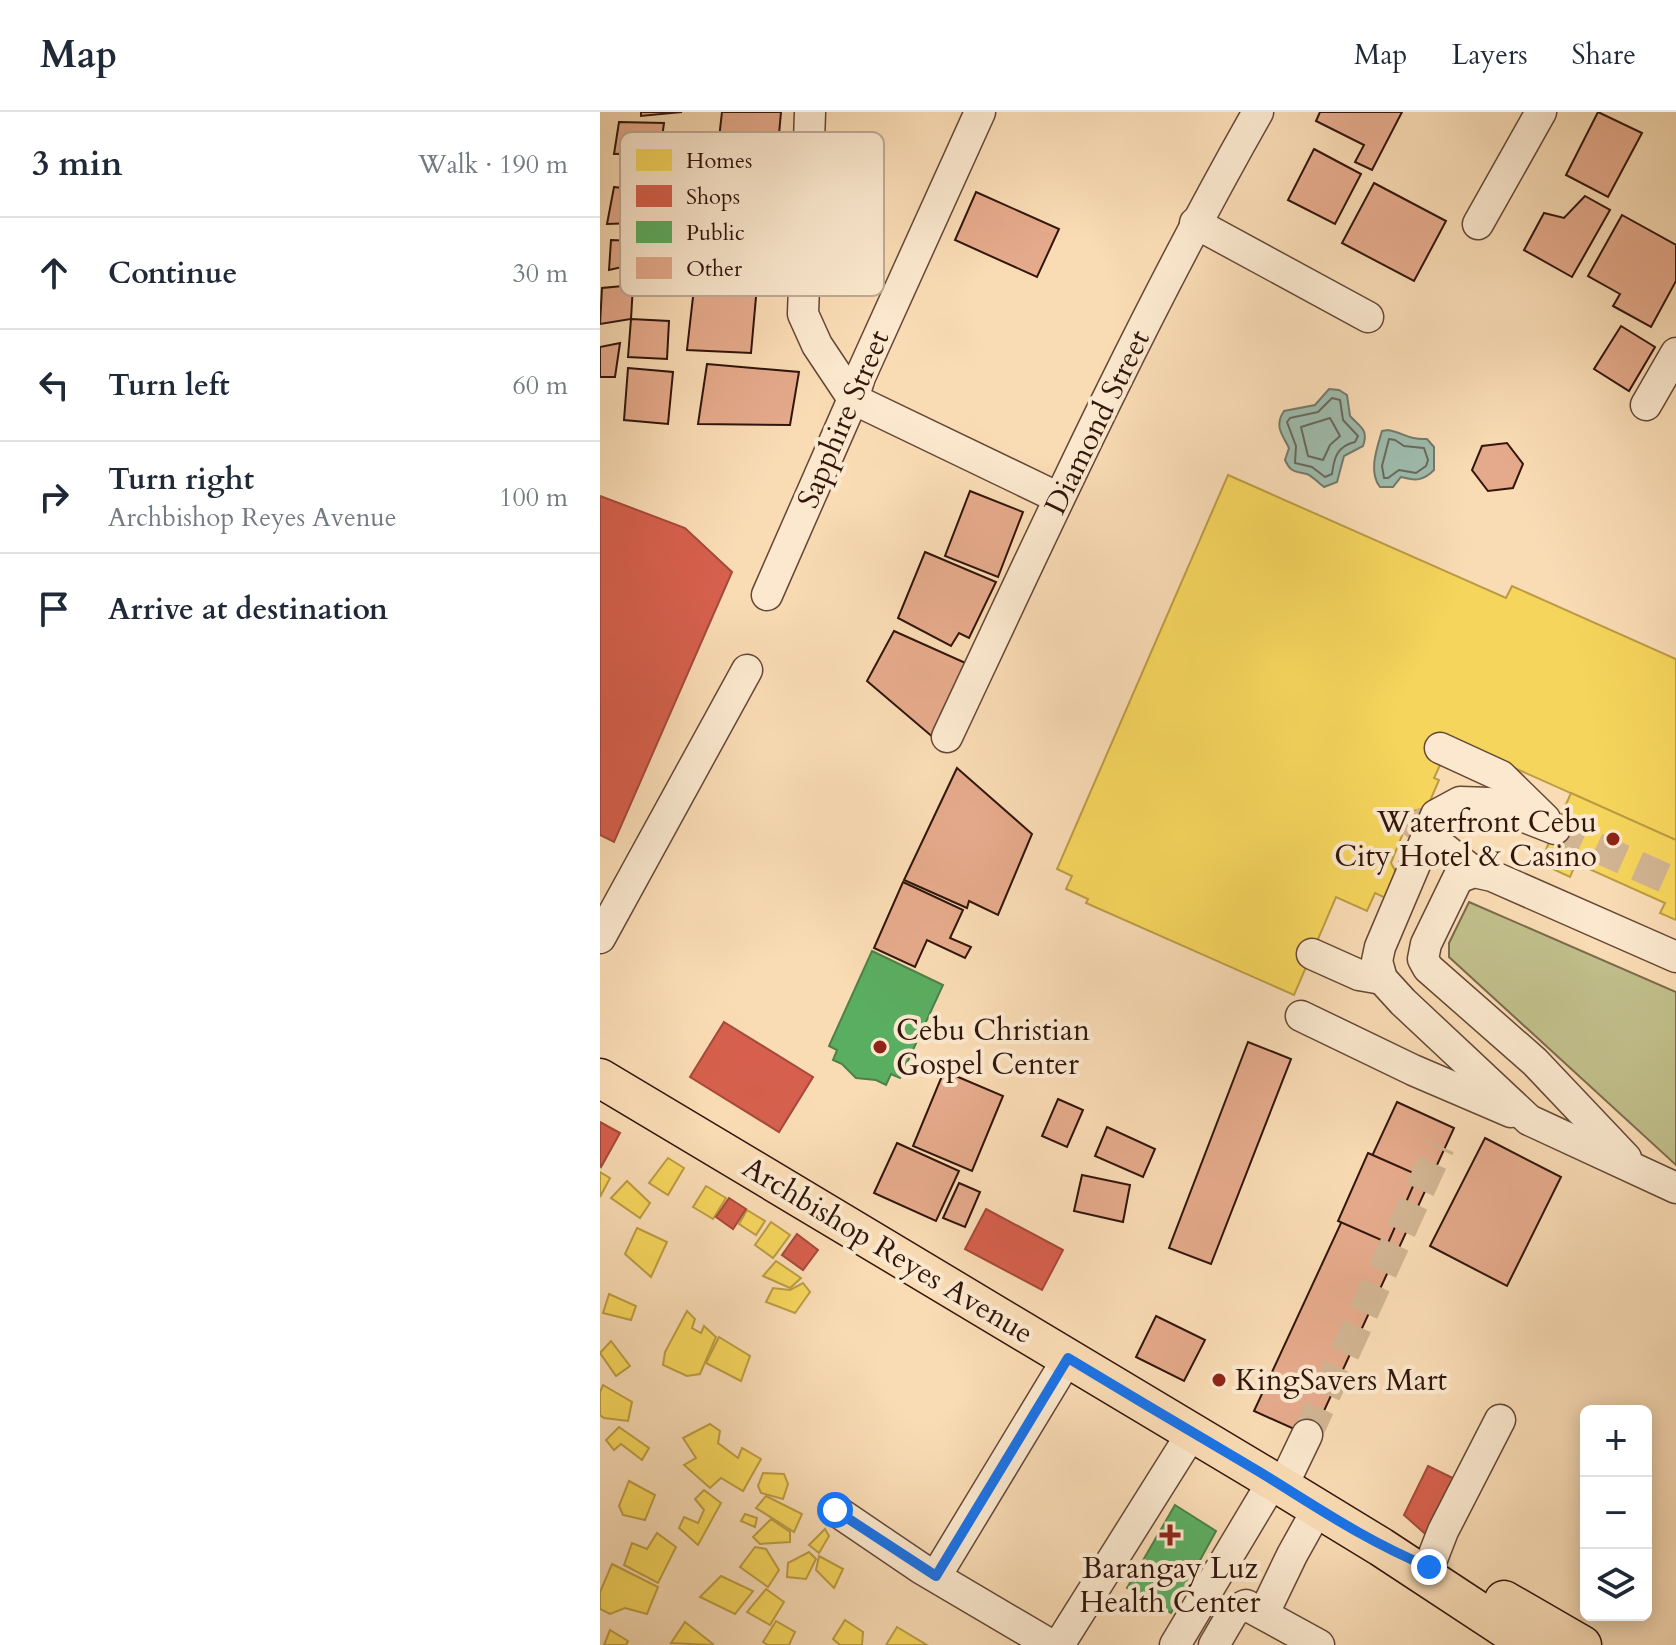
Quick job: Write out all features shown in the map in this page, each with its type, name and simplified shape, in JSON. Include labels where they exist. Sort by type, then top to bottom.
[{"type":"main road","name":"Archbishop Reyes Avenue","points":[[600,1078],[1381,1547],[1530,1645]]},
{"type":"main road","name":"Archbishop Reyes Avenue","points":[[1381,1547],[1503,1599],[1582,1645]]},
{"type":"main road","name":"Archbishop Reyes Avenue","points":[[1381,1547],[1422,1598],[1485,1645]]},
{"type":"street","points":[[809,132],[810,112]]},
{"type":"street","name":"Sapphire Street","points":[[767,595],[860,377],[980,112]]},
{"type":"street","name":"Diamond Street","points":[[947,737],[1059,498],[1195,223],[1258,112]]},
{"type":"street","points":[[1519,112],[1472,215],[1541,112]]},
{"type":"street","points":[[1195,223],[1368,317]]},
{"type":"street","points":[[804,296],[803,314],[817,345],[853,399],[1059,498]]},
{"type":"street","points":[[1646,405],[1676,353]]},
{"type":"street","points":[[600,938],[610,896],[747,670]]},
{"type":"street","points":[[1440,748],[1501,776],[1555,829],[1489,803],[1460,802],[1436,815],[1380,947],[1377,961],[1382,979],[1403,1002],[1529,1120]]},
{"type":"street","points":[[1441,846],[1474,872],[1492,876],[1676,957]]},
{"type":"street","points":[[1474,872],[1458,878],[1426,944],[1423,959],[1428,968],[1535,1062],[1635,1167]]},
{"type":"street","points":[[1312,954],[1359,975],[1382,979]]},
{"type":"street","points":[[1301,1016],[1676,1188]]},
{"type":"street","points":[[936,1576],[1068,1358]]},
{"type":"street","points":[[1429,1567],[1443,1531],[1500,1420]]},
{"type":"street","points":[[1059,1645],[1192,1433]]},
{"type":"street","points":[[1175,1645],[1307,1435]]},
{"type":"street","points":[[835,1510],[936,1576],[1051,1645]]},
{"type":"street","points":[[1264,1613],[1317,1510]]},
{"type":"street","points":[[1214,1645],[1225,1623],[1241,1606],[1246,1605],[1319,1645]]},
{"type":"shaded area","points":[[1469,902],[1676,992],[1676,1165],[1449,957],[1449,943]]},
{"type":"water","points":[[1329,389],[1347,395],[1350,416],[1365,436],[1363,446],[1344,456],[1337,482],[1324,487],[1309,475],[1289,467],[1285,460],[1289,448],[1279,426],[1284,411],[1315,405]]},
{"type":"water","points":[[1382,431],[1427,439],[1434,447],[1434,470],[1423,478],[1401,477],[1393,487],[1380,487],[1376,481],[1375,460]]},
{"type":"building: Homes","name":"Waterfront Cebu City Hotel & Casino","points":[[1228,475],[1506,598],[1512,586],[1676,659],[1676,840],[1445,737],[1441,763],[1434,778],[1439,780],[1427,808],[1412,811],[1391,863],[1398,876],[1388,899],[1375,893],[1367,911],[1336,897],[1294,995],[1086,903],[1088,899],[1066,889],[1072,876],[1057,869]]},
{"type":"building: Homes","points":[[1571,793],[1676,840],[1676,920],[1660,913],[1665,903],[1576,863],[1570,877],[1540,863]]},
{"type":"building: Homes","points":[[668,1158],[684,1168],[668,1195],[649,1183]]},
{"type":"building: Homes","points":[[600,1172],[610,1178],[600,1197]]},
{"type":"building: Homes","points":[[627,1181],[650,1203],[640,1218],[611,1198]]},
{"type":"building: Homes","points":[[706,1186],[726,1198],[713,1219],[693,1207]]},
{"type":"building: Homes","points":[[747,1210],[765,1221],[756,1235],[739,1224]]},
{"type":"building: Homes","points":[[771,1222],[790,1235],[773,1258],[755,1245]]},
{"type":"building: Homes","points":[[637,1228],[667,1242],[651,1277],[625,1254]]},
{"type":"building: Homes","points":[[776,1261],[801,1278],[790,1288],[763,1276]]},
{"type":"building: Homes","points":[[803,1283],[810,1292],[795,1313],[766,1302],[773,1288],[790,1290]]},
{"type":"building: Homes","points":[[609,1294],[636,1306],[631,1320],[603,1313]]},
{"type":"building: Homes","points":[[687,1311],[695,1319],[692,1328],[701,1333],[704,1326],[716,1337],[700,1374],[687,1376],[663,1365],[665,1352]]},
{"type":"building: Homes","points":[[719,1337],[750,1356],[741,1381],[706,1363]]},
{"type":"building: Homes","points":[[611,1341],[630,1366],[616,1376],[600,1353]]},
{"type":"building: Homes","points":[[603,1385],[632,1402],[628,1421],[600,1415]]},
{"type":"building: Homes","points":[[710,1424],[720,1431],[718,1443],[738,1458],[742,1448],[761,1459],[743,1491],[721,1478],[710,1488],[684,1465],[696,1458],[683,1438]]},
{"type":"building: Homes","points":[[619,1427],[649,1448],[642,1460],[621,1444],[614,1450],[606,1440]]},
{"type":"building: Homes","points":[[763,1473],[784,1474],[788,1484],[783,1499],[761,1493],[758,1486]]},
{"type":"building: Homes","points":[[629,1481],[655,1495],[645,1520],[623,1515],[619,1506]]},
{"type":"building: Homes","points":[[704,1490],[721,1503],[698,1545],[679,1528],[684,1517],[698,1523],[704,1510],[695,1499]]},
{"type":"building: Homes","points":[[766,1496],[802,1514],[794,1532],[756,1508]]},
{"type":"building: Homes","points":[[745,1514],[757,1518],[755,1527],[741,1521]]},
{"type":"building: Homes","points":[[771,1519],[790,1532],[790,1542],[760,1544],[753,1537]]},
{"type":"building: Homes","points":[[825,1529],[829,1536],[819,1553],[809,1545]]},
{"type":"building: Homes","points":[[657,1533],[676,1547],[658,1583],[624,1565],[632,1543],[647,1549]]},
{"type":"building: Homes","points":[[755,1547],[766,1549],[779,1570],[768,1587],[740,1567]]},
{"type":"building: Homes","points":[[809,1552],[816,1559],[806,1579],[787,1577],[788,1563]]},
{"type":"building: Homes","points":[[819,1556],[843,1569],[834,1588],[816,1570]]},
{"type":"building: Homes","points":[[612,1564],[658,1587],[647,1614],[625,1608],[610,1614],[600,1609],[600,1592]]},
{"type":"building: Homes","points":[[721,1576],[753,1591],[735,1614],[700,1597]]},
{"type":"building: Homes","points":[[766,1589],[784,1602],[770,1625],[747,1612]]},
{"type":"building: Homes","points":[[845,1620],[863,1632],[862,1645],[840,1645],[833,1639]]},
{"type":"building: Homes","points":[[776,1621],[795,1632],[789,1645],[768,1645],[763,1642]]},
{"type":"building: Homes","points":[[685,1622],[713,1644],[671,1643]]},
{"type":"building: Homes","points":[[897,1627],[927,1645],[886,1645]]},
{"type":"building: Homes","points":[[610,1630],[628,1641],[626,1645],[604,1645]]},
{"type":"building: Shops","points":[[600,496],[685,528],[732,572],[614,842],[600,835]]},
{"type":"building: Shops","points":[[724,1022],[813,1077],[779,1132],[690,1077]]},
{"type":"building: Shops","points":[[600,1122],[620,1133],[601,1167],[600,1166]]},
{"type":"building: Shops","points":[[729,1198],[746,1209],[733,1229],[716,1217]]},
{"type":"building: Shops","points":[[986,1209],[1063,1250],[1042,1290],[965,1249]]},
{"type":"building: Shops","points":[[797,1234],[818,1250],[803,1270],[782,1255]]},
{"type":"building: Shops","points":[[1428,1466],[1459,1481],[1431,1539],[1404,1515]]},
{"type":"building: Public","points":[[872,951],[943,985],[900,1078],[891,1074],[886,1085],[876,1080],[856,1078],[833,1060],[837,1050],[829,1046]]},
{"type":"building: Public","points":[[1175,1505],[1216,1531],[1171,1613],[1127,1588]]},
{"type":"building: Other","points":[[641,112],[682,112],[641,116]]},
{"type":"building: Other","points":[[722,112],[781,112],[779,132],[720,132]]},
{"type":"building: Other","points":[[1320,112],[1402,112],[1372,170],[1355,162],[1364,145],[1316,121]]},
{"type":"building: Other","points":[[1598,112],[1642,133],[1608,197],[1566,175]]},
{"type":"building: Other","points":[[619,122],[664,123],[663,132],[620,132],[620,154],[614,154]]},
{"type":"building: Other","points":[[1314,149],[1361,174],[1335,224],[1288,200]]},
{"type":"building: Other","points":[[1374,183],[1446,221],[1414,281],[1342,243]]},
{"type":"building: Other","points":[[614,187],[620,188],[620,224],[607,224]]},
{"type":"building: Other","points":[[976,192],[1059,229],[1037,277],[955,240]]},
{"type":"building: Other","points":[[1585,196],[1610,210],[1572,277],[1524,250],[1544,213],[1564,218]]},
{"type":"building: Other","points":[[1622,215],[1676,245],[1676,281],[1651,327],[1613,306],[1620,294],[1588,276]]},
{"type":"building: Other","points":[[611,240],[620,240],[620,268],[609,270]]},
{"type":"building: Other","points":[[620,286],[620,296],[632,296],[631,319],[600,324],[602,288]]},
{"type":"building: Other","points":[[693,296],[756,296],[751,353],[687,350]]},
{"type":"building: Other","points":[[631,319],[669,321],[667,359],[628,357]]},
{"type":"building: Other","points":[[1621,326],[1655,347],[1629,391],[1594,369]]},
{"type":"building: Other","points":[[620,343],[615,377],[600,377],[600,347]]},
{"type":"building: Other","points":[[707,364],[799,372],[790,425],[698,424]]},
{"type":"building: Other","points":[[628,368],[673,372],[668,424],[624,420]]},
{"type":"building: Other","points":[[1507,443],[1523,464],[1513,488],[1488,491],[1472,470],[1482,446]]},
{"type":"building: Other","points":[[970,491],[1023,512],[998,577],[945,556]]},
{"type":"building: Other","points":[[925,552],[996,582],[969,638],[959,633],[951,646],[898,618]]},
{"type":"building: Other","points":[[894,631],[970,665],[935,739],[867,681]]},
{"type":"building: Other","points":[[957,768],[1032,834],[998,915],[969,901],[967,908],[904,880]]},
{"type":"building: Other","points":[[903,882],[963,910],[950,938],[971,947],[965,958],[927,940],[915,967],[874,948]]},
{"type":"building: Other","points":[[1248,1042],[1291,1059],[1211,1264],[1169,1248]]},
{"type":"building: Other","points":[[944,1071],[1003,1096],[972,1171],[913,1146]]},
{"type":"building: Other","points":[[1058,1099],[1083,1110],[1067,1147],[1042,1136]]},
{"type":"building: Other","points":[[1397,1102],[1454,1128],[1312,1437],[1254,1411]]},
{"type":"building: Other","points":[[1107,1127],[1155,1149],[1143,1177],[1095,1156]]},
{"type":"building: Other","points":[[1485,1138],[1561,1177],[1507,1286],[1430,1246]]},
{"type":"building: Other","points":[[897,1143],[959,1171],[936,1221],[874,1193]]},
{"type":"building: Other","points":[[1368,1153],[1418,1175],[1388,1243],[1338,1221]]},
{"type":"building: Other","points":[[1082,1175],[1130,1185],[1123,1222],[1074,1211]]},
{"type":"building: Other","points":[[959,1183],[980,1192],[965,1227],[943,1218]]},
{"type":"building: Other","points":[[1156,1316],[1205,1340],[1184,1381],[1136,1357]]},
{"type":"tunnel","points":[[1409,819],[1441,846]]},
{"type":"tunnel","points":[[1555,829],[1676,883]]},
{"type":"tunnel","points":[[1307,1435],[1440,1146]]},
{"type":"place","name":"Waterfront Cebu City Hotel & Casino","points":[[1613,839]]},
{"type":"place","name":"Cebu Christian Gospel Center","points":[[880,1047]]},
{"type":"place","name":"KingSavers Mart","points":[[1219,1380]]},
{"type":"place","name":"Barangay Luz Health Center","points":[[1170,1535]]},
{"type":"route","points":[[835,1510],[936,1576],[1068,1358],[1317,1510],[1381,1547],[1429,1567]]}]
